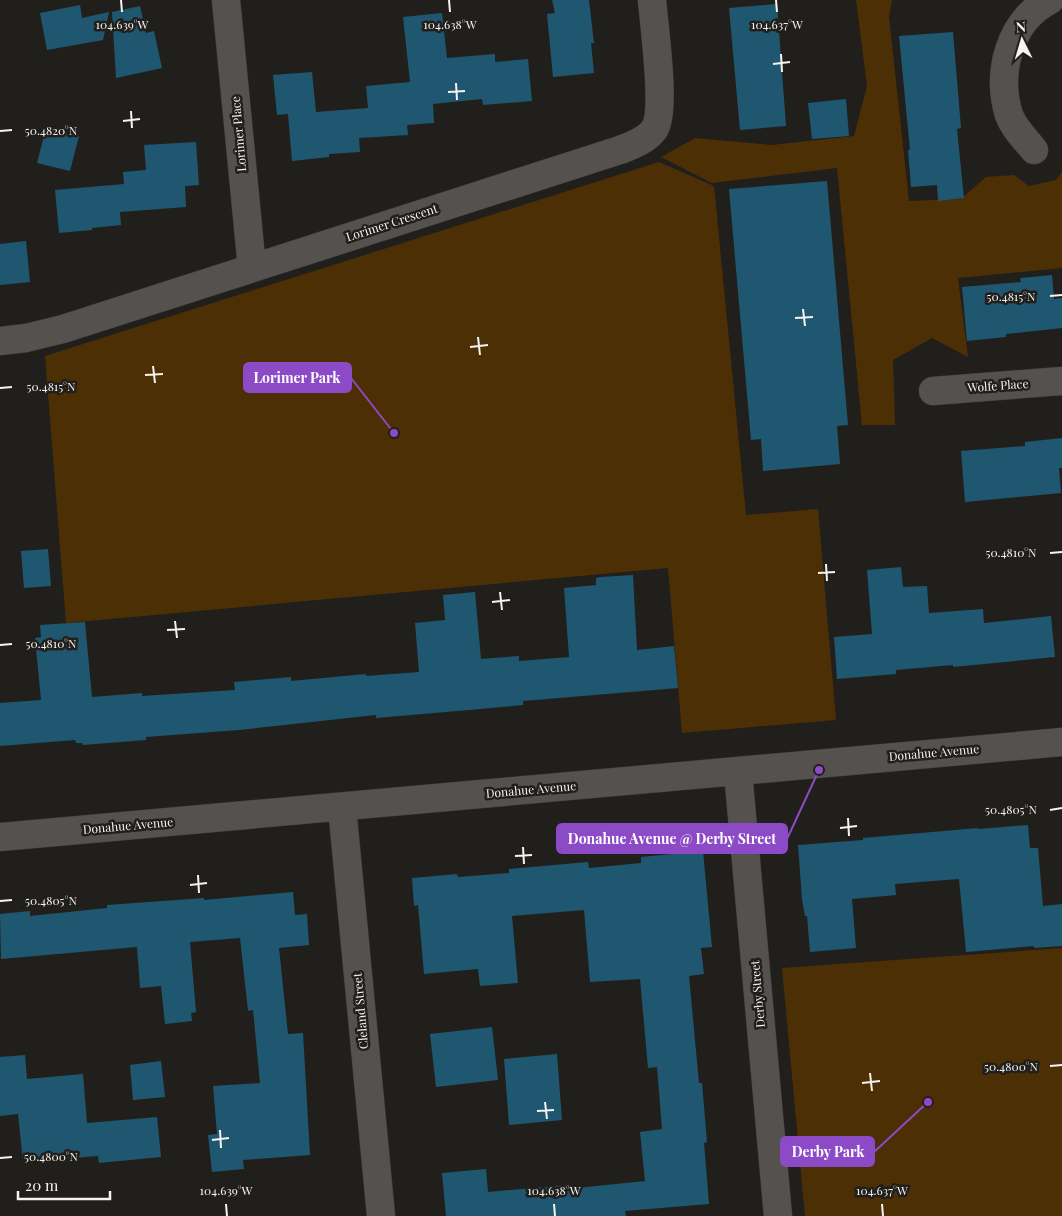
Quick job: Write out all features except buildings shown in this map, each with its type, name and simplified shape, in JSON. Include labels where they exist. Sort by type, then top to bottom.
[{"type":"street","name":"Lorimer Place","points":[[226,0],[252,268]]},
{"type":"street","name":"Lorimer Crescent","points":[[0,341],[26,338],[63,329],[640,142],[655,128],[660,108],[660,86],[652,0]]},
{"type":"street","points":[[1034,150],[1021,135],[1010,116],[1005,94],[1004,71],[1008,50],[1015,33],[1027,18],[1050,0]]},
{"type":"street","name":"Wolfe Place","points":[[933,390],[1062,381]]},
{"type":"street","name":"Donahue Avenue","points":[[0,838],[1062,742]]},
{"type":"street","name":"Derby Street","points":[[738,772],[778,1216]]},
{"type":"street","name":"Cleland Street","points":[[342,807],[381,1216]]},
{"type":"shaded area","points":[[856,0],[892,0],[889,17],[909,201],[961,199],[986,177],[1014,175],[1029,186],[1056,180],[1062,172],[1062,268],[958,278],[968,357],[932,338],[893,360],[895,425],[862,425],[837,168],[712,183],[661,157],[695,138],[772,145],[854,136],[867,86]]},
{"type":"shaded area","points":[[659,162],[714,186],[746,515],[818,509],[836,720],[682,733],[668,568],[66,623],[45,356]]},
{"type":"shaded area","points":[[1062,948],[1062,1216],[805,1216],[782,968]]},
{"type":"place","name":"Lorimer Park","points":[[394,433]]},
{"type":"place","name":"Donahue Avenue @ Derby Street","points":[[819,770]]},
{"type":"place","name":"Derby Park","points":[[928,1102]]}]
